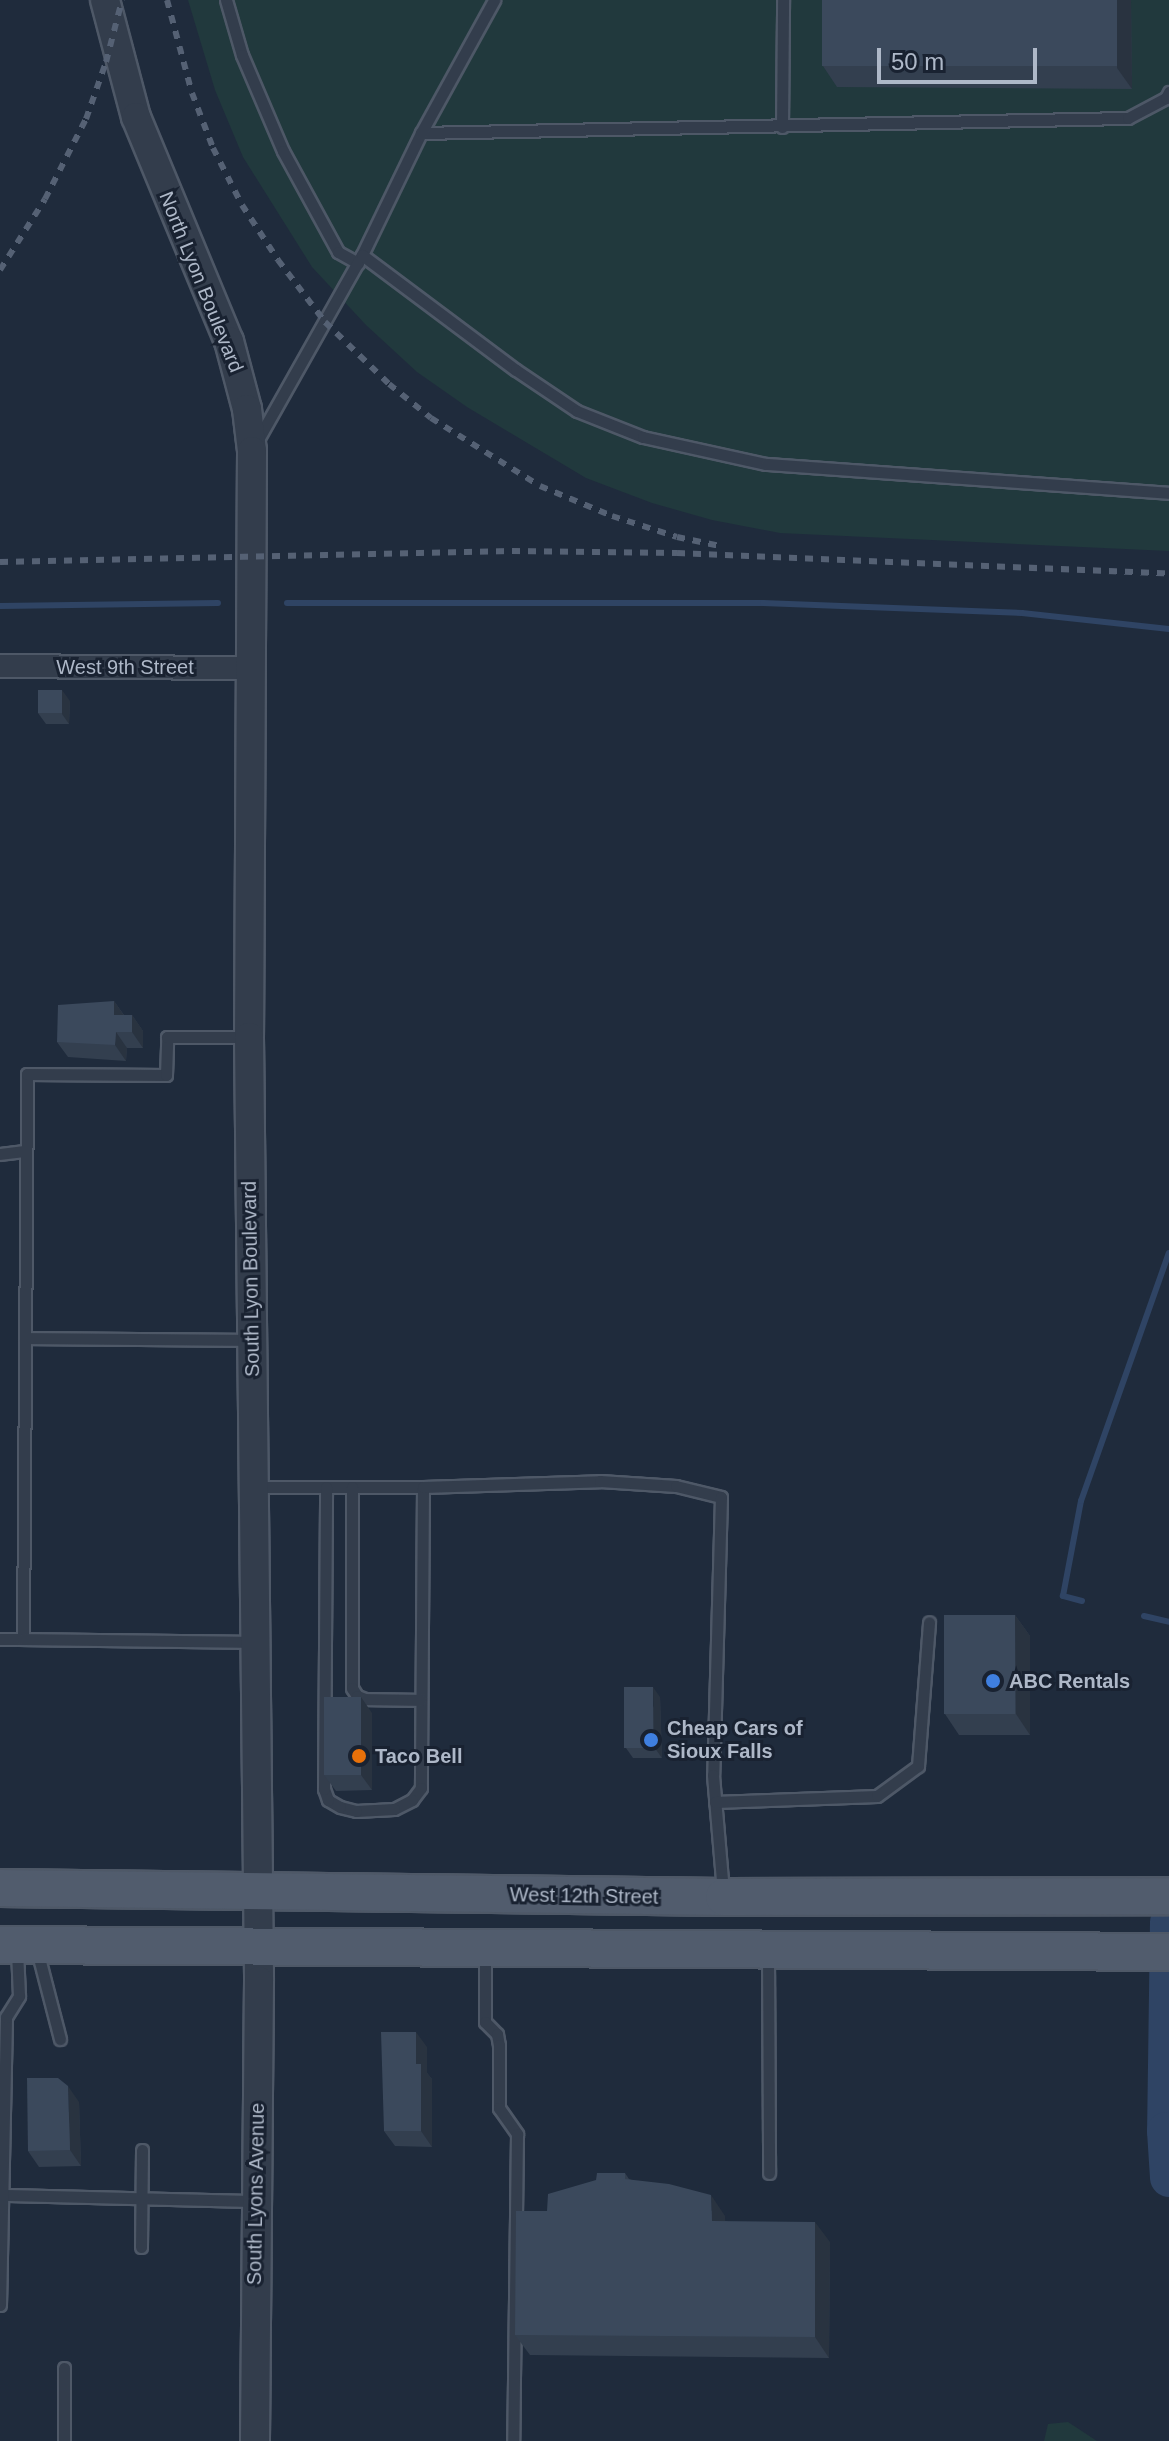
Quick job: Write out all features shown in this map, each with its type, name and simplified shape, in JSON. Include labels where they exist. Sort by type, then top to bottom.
[{"type":"main road","name":"West 12th Street","points":[[0,1888],[724,1897],[1169,1896]]},
{"type":"main road","points":[[17,1945],[1169,1952]]},
{"type":"street","name":"North Lyon Boulevard","points":[[105,0],[136,117],[229,341],[247,409],[252,451],[251,668]]},
{"type":"street","name":"West 9th Street","points":[[0,666],[251,668]]},
{"type":"street","name":"South Lyon Boulevard","points":[[251,668],[249,1037],[258,1891]]},
{"type":"street","name":"South Lyons Avenue","points":[[255,2441],[258,1891]]},
{"type":"lane","points":[[226,0],[242,55],[283,151],[338,252],[360,259],[577,411],[643,437],[766,464],[1169,493]]},
{"type":"lane","points":[[252,451],[360,259],[421,133],[494,0]]},
{"type":"lane","points":[[782,127],[783,0]]},
{"type":"lane","points":[[421,133],[1128,118],[1166,98],[1169,92]]},
{"type":"lane","points":[[23,1639],[27,1074],[166,1075],[167,1037],[249,1037]]},
{"type":"lane","points":[[0,1154],[25,1151]]},
{"type":"lane","points":[[25,1338],[252,1340]]},
{"type":"lane","points":[[254,1487],[423,1487],[600,1481],[676,1486],[721,1497],[713,1775],[724,1897]]},
{"type":"lane","points":[[326,1487],[324,1789],[328,1800],[356,1811],[394,1809],[412,1800],[421,1788],[423,1487]]},
{"type":"lane","points":[[352,1487],[352,1688],[365,1699],[421,1700]]},
{"type":"lane","points":[[715,1802],[877,1796],[918,1766],[929,1622]]},
{"type":"lane","points":[[0,1639],[255,1642]]},
{"type":"lane","points":[[0,2305],[3,2017],[19,1996],[17,1945]]},
{"type":"lane","points":[[17,1945],[60,2039]]},
{"type":"lane","points":[[485,1950],[485,2022],[497,2034],[499,2045],[499,2108],[517,2134],[513,2441]]},
{"type":"lane","points":[[768,1950],[769,2173]]},
{"type":"lane","points":[[141,2247],[142,2150]]},
{"type":"lane","points":[[3,2195],[256,2201]]},
{"type":"lane","points":[[64,2368],[64,2441]]},
{"type":"green space","points":[[188,0],[1169,0],[1169,551],[780,533],[712,520],[652,503],[586,478],[467,407],[417,372],[366,325],[312,267],[243,157],[215,90]]},
{"type":"green space","points":[[1068,2422],[1097,2441],[1044,2441],[1048,2424]]},
{"type":"building","points":[[822,0],[1117,0],[1117,66],[822,66]]},
{"type":"building","points":[[38,690],[62,690],[62,713],[38,713]]},
{"type":"building","points":[[114,1001],[114,1015],[132,1015],[132,1032],[116,1032],[115,1045],[57,1042],[58,1005]]},
{"type":"building","points":[[944,1615],[1015,1615],[1015,1714],[944,1714]]},
{"type":"building","points":[[624,1687],[653,1687],[653,1748],[624,1748]]},
{"type":"building","points":[[324,1697],[361,1697],[361,1775],[324,1775]]},
{"type":"building","points":[[381,2032],[416,2032],[416,2064],[421,2064],[421,2131],[384,2131]]},
{"type":"building","points":[[27,2078],[58,2078],[68,2086],[70,2150],[28,2151]]},
{"type":"building","points":[[597,2173],[625,2173],[625,2179],[669,2184],[711,2195],[712,2221],[815,2222],[815,2337],[515,2335],[516,2211],[547,2211],[548,2194],[596,2180]]},
{"type":"waterway","points":[[0,606],[218,603]]},
{"type":"waterway","points":[[287,603],[763,603],[1022,613],[1169,629]]},
{"type":"waterway","points":[[1082,1601],[1063,1596],[1081,1501],[1169,1253]]},
{"type":"waterway","points":[[1144,1616],[1169,1622]]},
{"type":"waterway","points":[[1169,1922],[1166,2131],[1169,2178]]},
{"type":"railway","points":[[0,270],[45,199],[86,119],[106,62],[122,0]]},
{"type":"railway","points":[[167,0],[192,93],[213,148],[242,205],[278,260],[325,322],[389,384],[431,418],[540,486],[612,516],[677,537],[720,546]]},
{"type":"railway","points":[[0,562],[512,551],[677,553],[1169,574]]},
{"type":"place","name":"ABC Rentals","points":[[993,1681]]},
{"type":"place","name":"Cheap Cars of Sioux Falls","points":[[651,1740]]},
{"type":"place","name":"Taco Bell","points":[[359,1756]]}]
